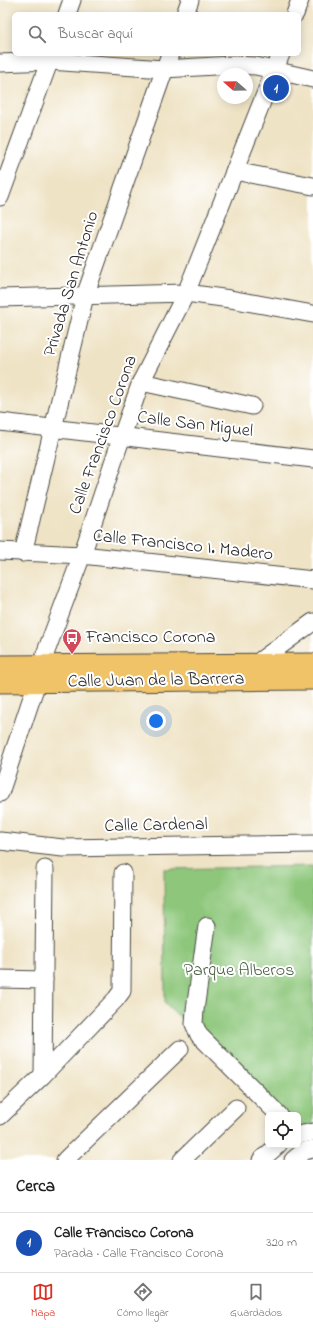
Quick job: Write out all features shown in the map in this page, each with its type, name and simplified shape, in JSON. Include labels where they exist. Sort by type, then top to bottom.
[{"type":"main road","name":"Calle Juan de la Barrera","points":[[0,682],[39,674],[254,672],[313,664]]},
{"type":"main road","name":"Calle Juan de la Barrera","points":[[0,666],[39,674]]},
{"type":"main road","name":"Calle Juan de la Barrera","points":[[254,672],[313,679]]},
{"type":"street","points":[[68,12],[72,0]]},
{"type":"street","points":[[186,12],[190,0]]},
{"type":"street","points":[[296,12],[300,0]]},
{"type":"street","name":"Calle Francisco Corona","points":[[0,793],[39,674],[82,555],[141,382],[186,293],[280,56]]},
{"type":"street","points":[[0,63],[51,58],[167,61],[256,66],[313,79]]},
{"type":"street","points":[[0,198],[51,58]]},
{"type":"street","name":"Privada San Antonio","points":[[23,553],[85,296],[167,61]]},
{"type":"street","points":[[234,171],[313,186]]},
{"type":"street","points":[[0,298],[186,293],[230,299],[313,314]]},
{"type":"street","points":[[141,382],[252,406]]},
{"type":"street","name":"Calle San Miguel","points":[[0,422],[313,459]]},
{"type":"street","name":"Calle Francisco I. Madero","points":[[0,552],[82,555],[313,580]]},
{"type":"street","points":[[254,672],[313,622]]},
{"type":"street","name":"Calle Cardenal","points":[[0,841],[63,848],[313,844]]},
{"type":"street","points":[[43,1075],[44,869]]},
{"type":"street","points":[[0,1116],[43,1075],[122,991],[123,873]]},
{"type":"street","points":[[207,926],[194,1024],[199,1035],[276,1112]]},
{"type":"street","points":[[0,979],[44,980]]},
{"type":"street","points":[[65,1160],[180,1049]]},
{"type":"street","points":[[182,1160],[236,1108]]},
{"type":"street","points":[[301,1134],[313,1132]]},
{"type":"street","points":[[261,1160],[275,1148]]},
{"type":"street","points":[[293,1160],[304,1151],[313,1149]]},
{"type":"green space","name":"Parque Alberos","points":[[313,866],[313,1126],[301,1128],[301,1112],[279,1112],[165,1003],[164,869]]},
{"type":"place","name":"Calle Francisco Corona","points":[[276,88]]},
{"type":"place","name":"Francisco Corona","points":[[72,655]]}]
